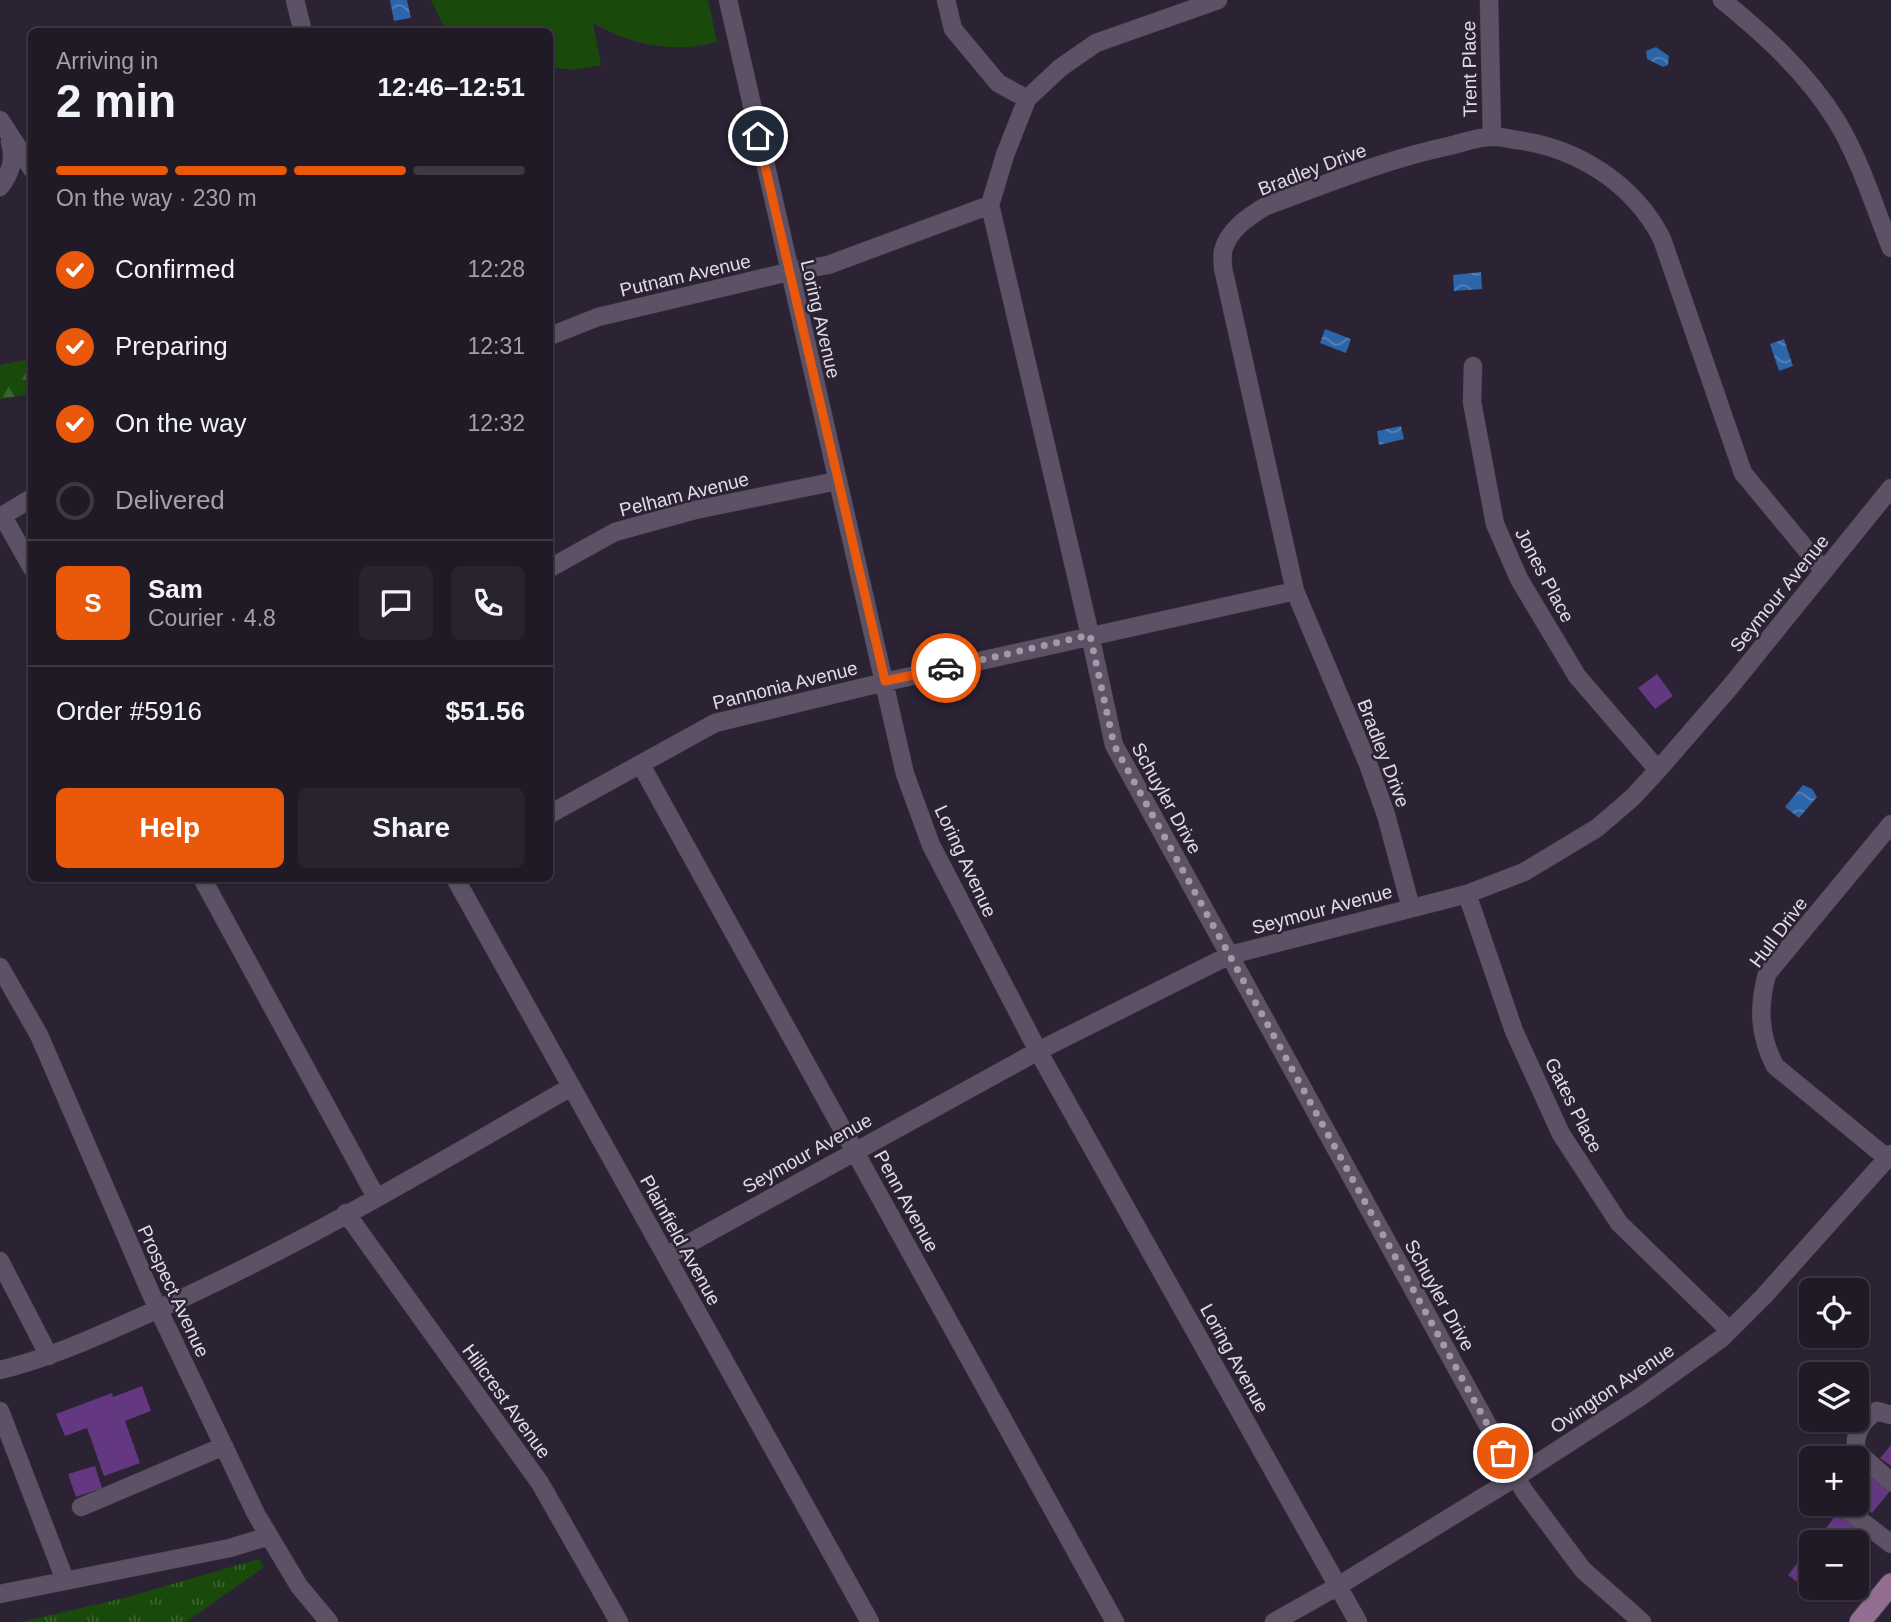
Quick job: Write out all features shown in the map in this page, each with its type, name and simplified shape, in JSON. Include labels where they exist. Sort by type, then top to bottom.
[{"type":"main road","points":[[1860,1622],[1891,1584]]},
{"type":"street","points":[[295,0],[302,28]]},
{"type":"street","name":"Loring Avenue","points":[[727,0],[905,774],[931,845],[1038,1051],[1358,1622]]},
{"type":"street","points":[[946,0],[953,29],[998,83],[1027,99]]},
{"type":"street","name":"Schuyler Drive","points":[[1218,0],[1096,43],[1060,68],[1027,99],[1005,155],[990,205],[1114,745],[1524,1491],[1583,1570],[1642,1622]]},
{"type":"street","name":"Trent Place","points":[[1489,0],[1492,136]]},
{"type":"street","points":[[1722,0],[1766,35],[1799,69],[1836,121],[1856,160],[1891,248]]},
{"type":"street","points":[[4,127],[28,163]]},
{"type":"street","points":[[0,187],[10,170],[13,155],[4,127]]},
{"type":"street","name":"Bradley Drive","points":[[1410,908],[1382,802],[1295,591],[1223,268],[1223,251],[1246,218],[1266,206],[1417,153],[1492,136],[1566,151],[1610,178],[1651,218],[1662,239],[1743,473],[1824,571]]},
{"type":"street","name":"Putnam Avenue","points":[[553,335],[598,317],[828,265],[990,205]]},
{"type":"street","name":"Jones Place","points":[[1473,366],[1472,402],[1495,524],[1519,579],[1577,677],[1658,770]]},
{"type":"street","name":"Pelham Avenue","points":[[553,566],[615,532],[695,510],[837,481]]},
{"type":"street","name":"Seymour Avenue","points":[[666,1256],[1038,1051],[1230,955],[1467,894],[1524,872],[1597,828],[1632,798],[1730,687],[1891,488]]},
{"type":"street","points":[[28,500],[1,516],[28,561]]},
{"type":"street","name":"Pannonia Avenue","points":[[553,812],[715,723],[885,681],[1295,591]]},
{"type":"street","name":"Penn Avenue","points":[[641,765],[1115,1622]]},
{"type":"street","name":"Hull Drive","points":[[1889,1156],[1774,1066],[1765,1047],[1761,999],[1767,974],[1891,824]]},
{"type":"street","points":[[204,882],[376,1196]]},
{"type":"street","name":"Plainfield Avenue","points":[[457,882],[870,1622]]},
{"type":"street","name":"Gates Place","points":[[1467,894],[1514,1031],[1561,1134],[1619,1223],[1730,1330]]},
{"type":"street","name":"Prospect Avenue","points":[[0,967],[39,1035],[158,1309],[269,1536],[299,1586],[329,1622]]},
{"type":"street","points":[[0,1370],[49,1356],[205,1288],[346,1213],[571,1087]]},
{"type":"street","name":"Ovington Avenue","points":[[1274,1622],[1338,1587],[1516,1477],[1640,1397],[1730,1330],[1764,1296],[1889,1156]]},
{"type":"street","name":"Hillcrest Avenue","points":[[346,1213],[540,1483],[619,1622]]},
{"type":"street","points":[[0,1261],[49,1356]]},
{"type":"street","points":[[0,1410],[65,1580]]},
{"type":"street","points":[[1891,1415],[1877,1412],[1860,1424],[1856,1451],[1891,1482]]},
{"type":"street","points":[[81,1507],[224,1446]]},
{"type":"street","points":[[1855,1516],[1891,1544]]},
{"type":"street","points":[[0,1594],[230,1548],[269,1536]]},
{"type":"green space","points":[[431,0],[708,0],[717,42],[685,47],[653,45],[622,37],[593,23],[601,65],[573,70],[553,67],[553,28],[448,28],[442,23]]},
{"type":"green space","points":[[28,359],[28,394],[0,399],[0,365]]},
{"type":"green space","points":[[259,1559],[264,1567],[186,1622],[21,1622],[124,1598]]},
{"type":"water","points":[[390,0],[407,0],[411,18],[394,21]]},
{"type":"water","points":[[1656,47],[1669,56],[1668,65],[1663,67],[1647,59],[1646,51]]},
{"type":"water","points":[[1481,272],[1482,289],[1454,291],[1453,275]]},
{"type":"water","points":[[1325,329],[1351,339],[1346,353],[1320,343]]},
{"type":"water","points":[[1784,339],[1793,366],[1779,371],[1770,344]]},
{"type":"water","points":[[1401,426],[1404,439],[1379,445],[1377,431]]},
{"type":"water","points":[[1803,785],[1812,789],[1817,797],[1799,818],[1785,807]]},
{"type":"building","points":[[1657,674],[1673,696],[1655,709],[1638,688]]},
{"type":"building","points":[[142,1386],[151,1411],[125,1421],[140,1463],[104,1476],[87,1428],[65,1436],[56,1414],[112,1393],[113,1397]]},
{"type":"building","points":[[1891,1445],[1891,1466],[1880,1458]]},
{"type":"building","points":[[95,1466],[102,1488],[76,1497],[68,1474]]},
{"type":"building","points":[[1869,1472],[1891,1490],[1872,1513],[1869,1511]]},
{"type":"building","points":[[1829,1516],[1844,1516],[1858,1527],[1856,1530],[1825,1530],[1833,1519]]},
{"type":"building","points":[[1799,1561],[1799,1583],[1788,1575]]},
{"type":"way so far","points":[[946,668],[1090,635],[1114,745],[1503,1453]]},
{"type":"route","points":[[758,136],[885,681],[946,668]]}]
